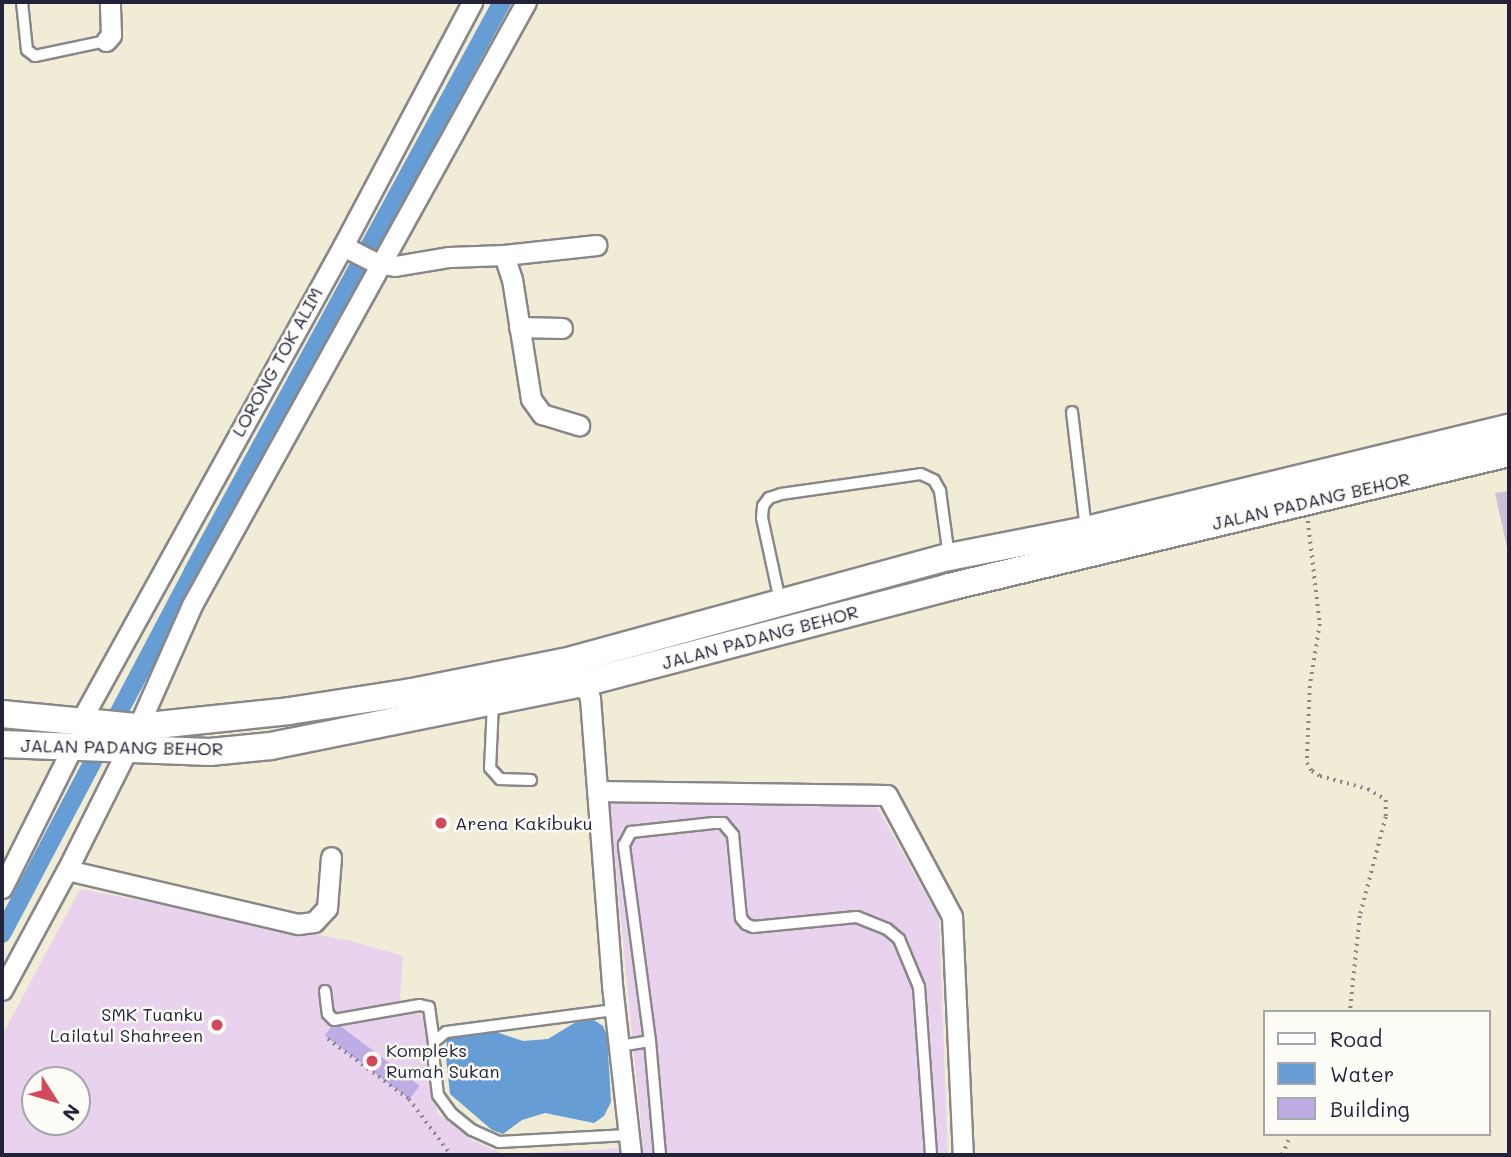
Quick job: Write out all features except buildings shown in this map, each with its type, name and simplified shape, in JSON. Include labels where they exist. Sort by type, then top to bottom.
[{"type":"main road","name":"JALAN PADANG BEHOR","points":[[2,744],[72,748],[132,734],[412,692],[564,662],[949,557],[1086,530],[1509,428]]},
{"type":"main road","name":"JALAN PADANG BEHOR","points":[[2,714],[80,722],[210,752],[271,746],[584,683],[949,587],[1509,453]]},
{"type":"main road","points":[[564,662],[576,668],[584,683]]},
{"type":"street","points":[[106,41],[111,35],[110,2]]},
{"type":"street","name":"LORONG TOK ALIM","points":[[80,722],[346,248],[472,2]]},
{"type":"street","points":[[2,990],[67,870],[192,605],[526,2]]},
{"type":"street","points":[[346,248],[379,264],[395,266],[449,257],[504,255],[596,245]]},
{"type":"street","points":[[504,255],[519,327],[523,363],[535,408],[542,414],[579,425]]},
{"type":"street","points":[[519,327],[562,328]]},
{"type":"street","points":[[584,683],[590,698],[614,1010],[631,1155]]},
{"type":"street","points":[[2,888],[72,748]]},
{"type":"street","points":[[597,791],[887,795],[952,916],[963,1155]]},
{"type":"street","points":[[67,870],[298,924],[314,922],[327,908],[331,857]]},
{"type":"lane","points":[[22,2],[27,50],[35,56],[106,41]]},
{"type":"lane","points":[[1072,412],[1086,530]]},
{"type":"lane","points":[[780,601],[762,518],[762,506],[769,498],[781,494],[920,474],[934,480],[940,491],[949,557]]},
{"type":"lane","points":[[493,702],[490,768],[500,779],[531,780]]},
{"type":"lane","points":[[660,1155],[650,1041],[624,845],[631,832],[723,823],[733,835],[741,918],[746,924],[753,927],[857,917],[873,921],[899,939],[919,987],[931,1155]]},
{"type":"lane","points":[[325,991],[328,1014],[334,1020],[420,1005],[429,1007],[438,1095],[452,1114],[472,1130],[499,1142],[628,1135]]},
{"type":"lane","points":[[434,1042],[446,1032],[614,1010]]},
{"type":"lane","points":[[619,1046],[650,1041]]},
{"type":"path","points":[[1306,502],[1320,624],[1310,686],[1307,763],[1312,771],[1320,776],[1368,789],[1386,800],[1386,817],[1360,916],[1350,1010]]},
{"type":"path","points":[[328,1039],[409,1099],[450,1155]]},
{"type":"path","points":[[1282,1155],[1290,1136]]},
{"type":"shaded area","points":[[1509,491],[1509,556],[1495,493]]},
{"type":"shaded area","points":[[609,800],[876,805],[939,918],[948,1155],[2,1155],[2,1036],[80,889],[351,941],[403,956],[400,997],[403,1013],[424,1014],[434,1102],[438,1113],[470,1139],[503,1154],[611,1149],[643,1143]]},
{"type":"water","points":[[594,1020],[603,1026],[607,1035],[611,1102],[604,1116],[594,1123],[545,1113],[522,1120],[503,1134],[492,1130],[450,1094],[447,1039],[490,1030],[523,1041],[548,1039],[576,1022]]},
{"type":"waterway","points":[[2,934],[193,571],[502,2]]},
{"type":"place","name":"Arena Kakibuku","points":[[441,823]]},
{"type":"place","name":"SMK Tuanku Lailatul Shahreen","points":[[217,1025]]},
{"type":"place","name":"Kompleks Rumah Sukan","points":[[372,1061]]}]
